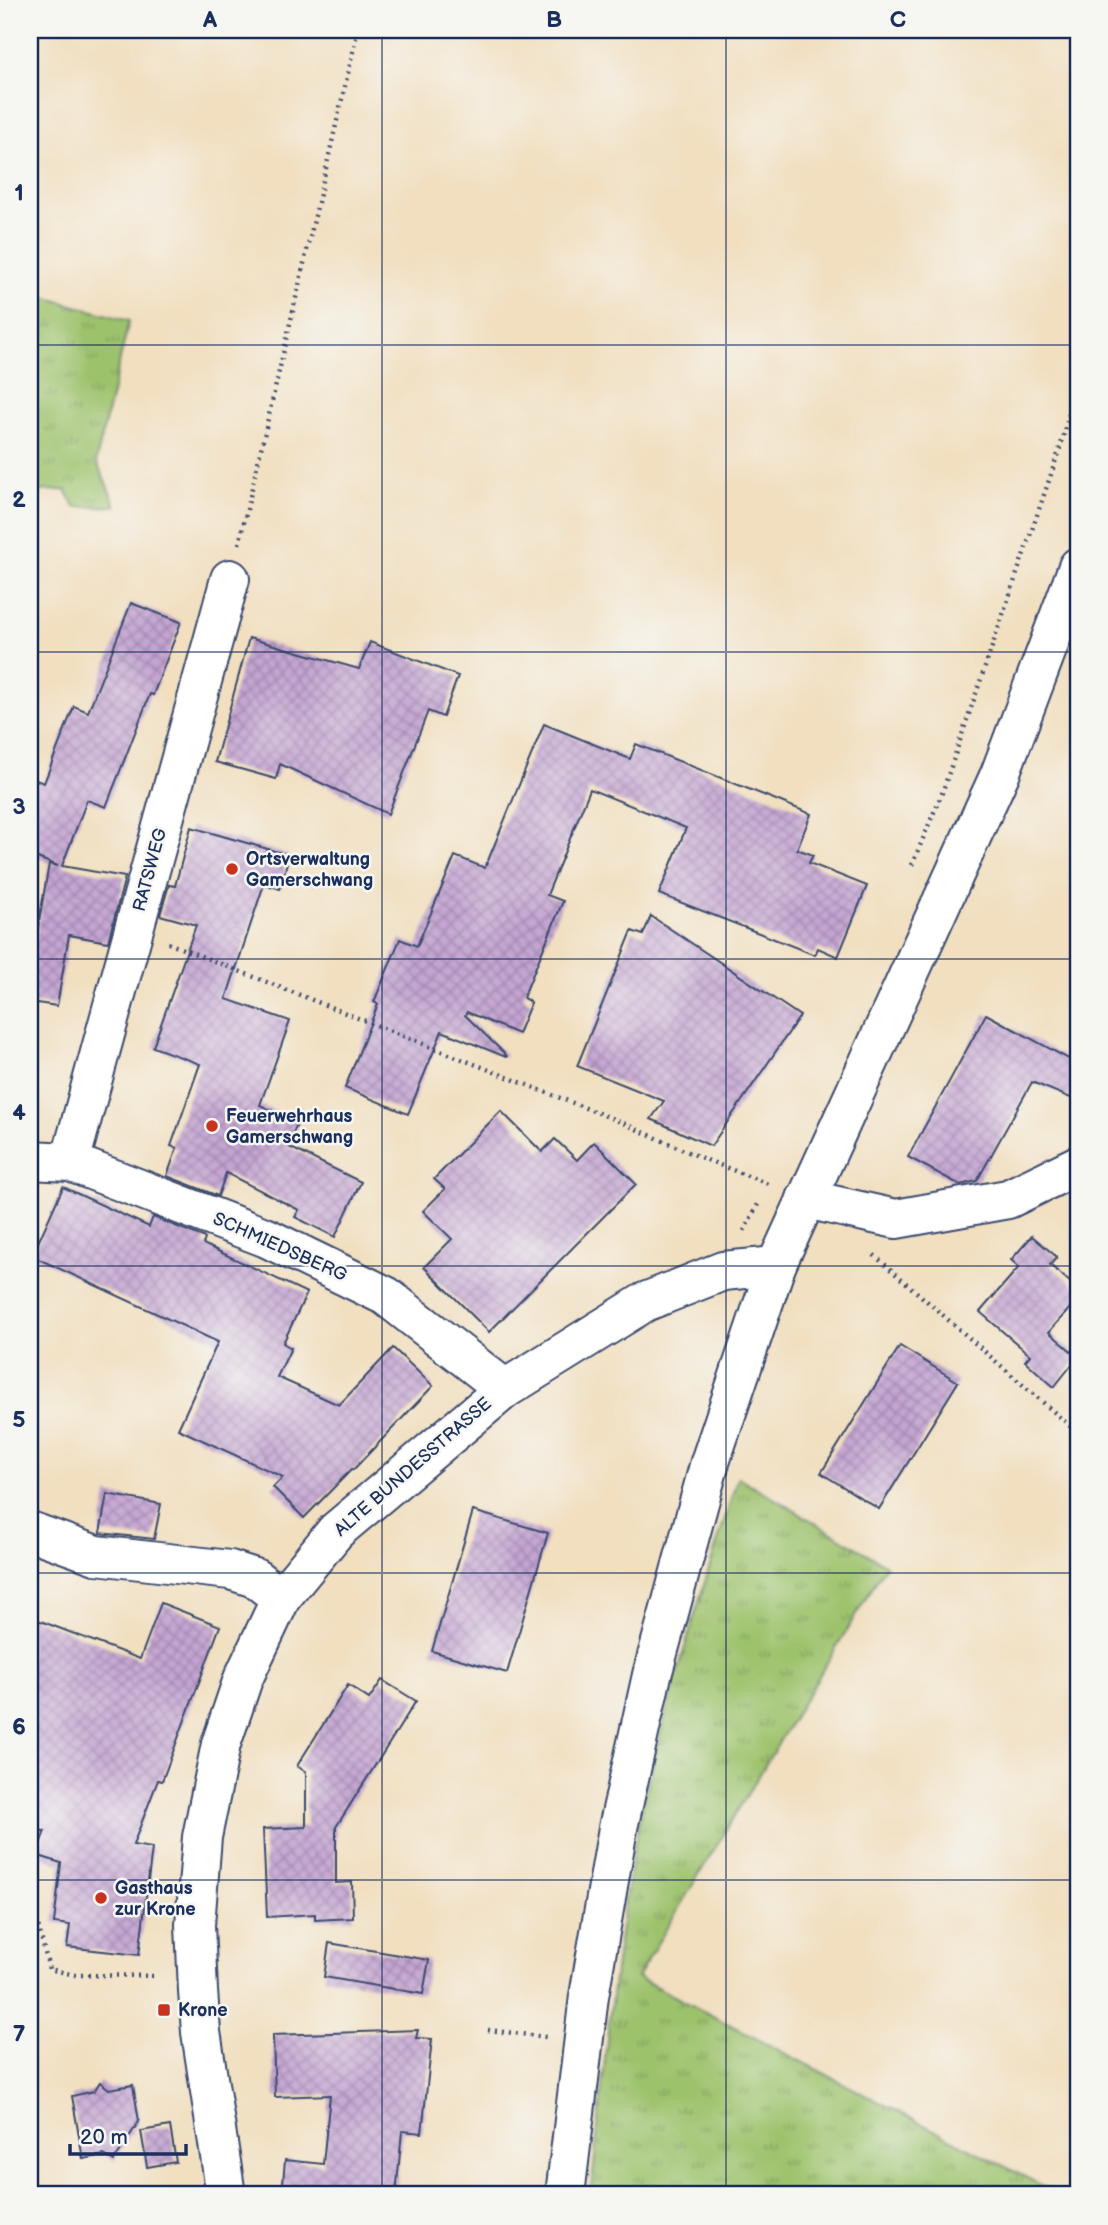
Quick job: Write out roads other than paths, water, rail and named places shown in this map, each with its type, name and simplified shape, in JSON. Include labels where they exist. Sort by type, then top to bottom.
[{"type":"street","points":[[565,2195],[589,1996],[618,1828],[652,1675],[710,1462],[776,1266],[1000,774],[1078,568]]},
{"type":"street","name":"RATSWEG","points":[[69,1161],[230,579]]},
{"type":"street","name":"SCHMIEDSBERG","points":[[30,1160],[69,1161],[267,1238],[386,1296],[505,1389]]},
{"type":"street","points":[[806,1199],[896,1219],[1008,1199],[1078,1165]]},
{"type":"street","name":"ALTE BUNDESSTRASSE","points":[[226,2195],[201,2032],[197,1977],[195,1925],[202,1837],[221,1744],[243,1679],[281,1598],[336,1531],[505,1389],[645,1302],[723,1271],[776,1266]]},
{"type":"street","points":[[30,1531],[96,1555],[230,1570],[255,1578],[281,1598]]},
{"type":"place","name":"Ortsverwaltung Gamerschwang","points":[[232,869]]},
{"type":"place","name":"Feuerwehrhaus Gamerschwang","points":[[212,1126]]},
{"type":"place","name":"Gasthaus zur Krone","points":[[101,1898]]},
{"type":"place","name":"Krone","points":[[164,2010]]}]
